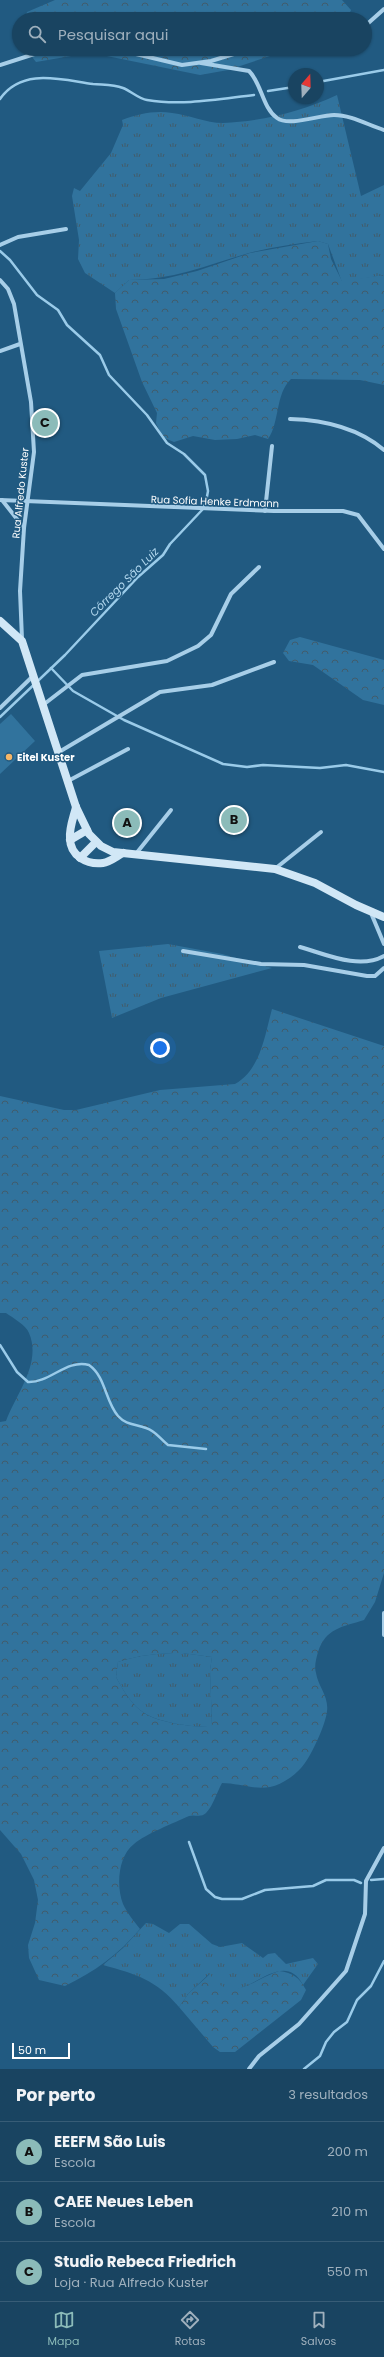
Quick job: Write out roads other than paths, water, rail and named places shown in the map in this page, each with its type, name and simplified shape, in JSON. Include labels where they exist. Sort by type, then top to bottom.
[{"type":"street","points":[[372,20],[384,10]]},
{"type":"street","points":[[0,65],[28,56]]},
{"type":"street","points":[[142,56],[173,64],[201,63],[249,71],[272,114],[281,120],[299,121],[322,116],[341,116],[384,130]]},
{"type":"street","points":[[201,63],[226,56]]},
{"type":"street","points":[[2,243],[18,237],[66,229]]},
{"type":"street","name":"Rua Alfredo Kuster","points":[[0,280],[8,289],[14,304],[31,402],[34,452],[24,528],[20,591],[22,641]]},
{"type":"street","points":[[0,351],[20,344]]},
{"type":"street","points":[[290,419],[314,420],[339,426],[362,435],[384,450]]},
{"type":"street","points":[[265,511],[272,446]]},
{"type":"street","points":[[1,500],[24,528]]},
{"type":"street","name":"Rua Sofia Henke Erdmann","points":[[1,500],[265,511],[352,512],[364,520],[384,549]]},
{"type":"street","points":[[42,706],[70,682],[92,672],[166,661],[186,653],[211,636],[232,594],[259,567]]},
{"type":"street","points":[[0,621],[22,641],[76,807],[87,830],[96,842],[113,852],[275,869],[315,883],[371,913],[384,917]]},
{"type":"street","points":[[59,752],[112,722],[160,692],[212,685],[274,662]]},
{"type":"street","points":[[0,708],[33,678]]},
{"type":"street","points":[[68,781],[128,749]]},
{"type":"street","points":[[76,807],[70,840],[74,852],[80,858],[93,863],[105,863],[124,852]]},
{"type":"street","points":[[135,855],[171,810]]},
{"type":"street","points":[[70,840],[87,830]]},
{"type":"street","points":[[275,869],[321,832]]},
{"type":"street","points":[[80,858],[96,842]]},
{"type":"street","points":[[371,913],[384,944]]},
{"type":"street","points":[[300,946],[361,962],[376,960],[384,956]]},
{"type":"street","points":[[183,951],[261,964],[304,965],[367,976],[375,976],[384,968]]},
{"type":"street","points":[[384,1612],[384,1636]]},
{"type":"street","points":[[249,2069],[259,2056],[299,2024],[346,1971],[365,1914],[366,1881],[384,1849]]},
{"type":"waterway","points":[[324,81],[384,70]]},
{"type":"waterway","points":[[0,99],[9,89],[19,83],[31,79],[43,78],[116,86],[126,89],[138,97],[160,102],[187,102],[254,95]]},
{"type":"waterway","points":[[268,91],[288,88]]},
{"type":"waterway","name":"Córrego São Luiz","points":[[0,251],[10,260],[37,295],[58,310],[67,325],[100,355],[109,375],[147,415],[167,443],[184,454],[205,475],[208,491],[203,509],[170,544],[163,555],[138,577],[65,655],[0,717]]},
{"type":"waterway","points":[[51,668],[73,691],[124,720],[223,764],[247,767],[263,765],[320,768],[346,765],[384,772]]},
{"type":"waterway","points":[[0,1345],[17,1372],[28,1382],[44,1379],[73,1365],[89,1365],[99,1376],[110,1403],[121,1419],[128,1423],[149,1429],[168,1445],[206,1449]]},
{"type":"waterway","points":[[189,1842],[206,1889],[215,1897],[222,1899],[242,1899],[265,1890],[313,1886],[326,1880],[354,1880],[361,1883]]},
{"type":"waterway","points":[[371,1880],[384,1879]]},
{"type":"waterway","points":[[304,2069],[320,2056],[326,2042],[334,2032],[347,2022],[357,2000],[371,1986],[384,1961]]},
{"type":"place","name":"Studio Rebeca Friedrich","points":[[45,423]]},
{"type":"place","name":"Eitel Kuster","points":[[9,757]]},
{"type":"place","name":"CAEE Neues Leben","points":[[234,820]]},
{"type":"place","name":"EEEFM São Luis","points":[[127,823]]}]
